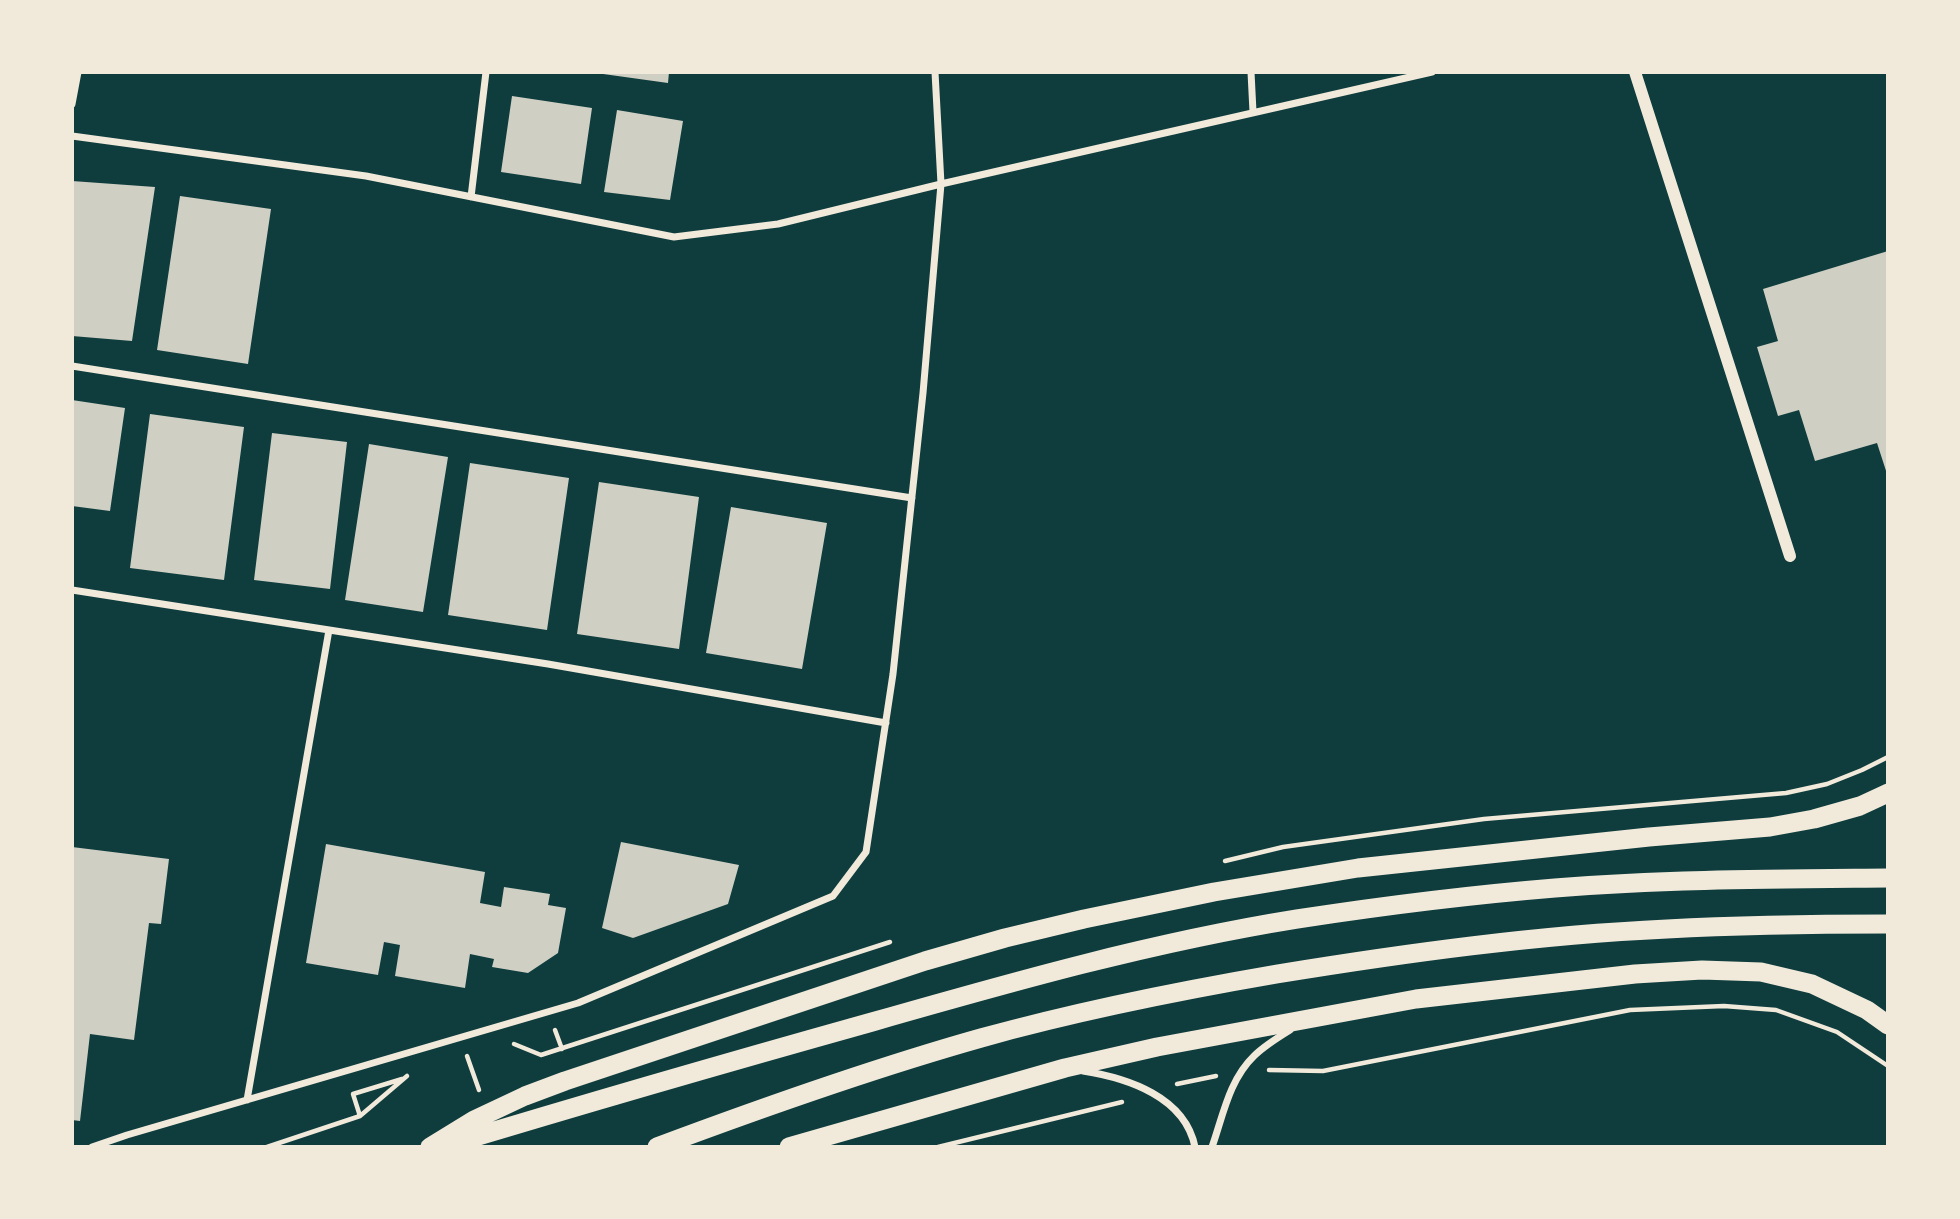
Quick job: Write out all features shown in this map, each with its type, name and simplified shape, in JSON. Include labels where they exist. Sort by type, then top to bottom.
[{"type":"highway","points":[[430,1147],[474,1120],[565,1081],[855,982],[1005,938],[1214,892],[1358,868],[1770,827],[1849,810],[1888,793]]},
{"type":"highway","points":[[440,1147],[703,1069],[1039,975],[1129,953],[1296,920],[1473,896],[1556,888],[1711,880],[1888,878]]},
{"type":"highway","points":[[657,1147],[786,1099],[981,1038],[1103,1007],[1221,984],[1439,950],[1570,937],[1664,929],[1786,924],[1888,924]]},
{"type":"highway","points":[[789,1147],[1065,1068],[1157,1047],[1416,999],[1621,975],[1702,970],[1761,972],[1812,984],[1867,1010],[1888,1025]]},
{"type":"street","points":[[72,104],[78,72]]},
{"type":"street","points":[[471,197],[486,72]]},
{"type":"street","points":[[92,1147],[578,1003],[832,896],[866,852],[893,674],[923,393],[941,184],[935,72]]},
{"type":"street","points":[[1251,72],[1253,113]]},
{"type":"street","points":[[72,136],[366,176],[674,237],[778,224],[1432,72]]},
{"type":"street","points":[[1635,72],[1790,556]]},
{"type":"street","points":[[72,366],[912,498]]},
{"type":"street","points":[[72,590],[548,664],[886,723]]},
{"type":"street","points":[[247,1100],[329,629]]},
{"type":"street","points":[[1212,1147],[1231,1089],[1252,1057],[1269,1043],[1317,1017]]},
{"type":"street","points":[[1065,1068],[1101,1073],[1155,1093],[1174,1108],[1186,1123],[1195,1147]]},
{"type":"path","points":[[938,1147],[1243,1069],[1323,1071],[1630,1010],[1724,1006],[1776,1010],[1837,1032],[1888,1066]]},
{"type":"path","points":[[345,1071],[360,1116]]},
{"type":"path","points":[[267,1147],[360,1116],[409,1074]]},
{"type":"path","points":[[353,1094],[416,1074]]},
{"type":"building","points":[[596,72],[669,72],[668,83]]},
{"type":"building","points":[[512,96],[592,108],[581,184],[501,172]]},
{"type":"building","points":[[617,110],[683,121],[670,200],[604,192]]},
{"type":"building","points":[[72,181],[155,187],[132,341],[72,336]]},
{"type":"building","points":[[180,196],[271,209],[248,364],[157,350]]},
{"type":"building","points":[[1888,251],[1888,477],[1877,443],[1815,461],[1799,410],[1778,416],[1757,347],[1778,341],[1763,289]]},
{"type":"building","points":[[72,400],[125,408],[110,511],[72,506]]},
{"type":"building","points":[[150,414],[244,427],[224,580],[130,568]]},
{"type":"building","points":[[272,433],[347,442],[330,589],[254,580]]},
{"type":"building","points":[[369,444],[448,457],[423,612],[345,600]]},
{"type":"building","points":[[470,463],[569,478],[547,630],[448,615]]},
{"type":"building","points":[[599,482],[699,497],[679,649],[577,634]]},
{"type":"building","points":[[731,507],[827,523],[802,669],[706,653]]},
{"type":"building","points":[[621,842],[739,865],[728,904],[633,938],[602,928]]},
{"type":"building","points":[[326,844],[485,872],[480,903],[501,907],[504,887],[550,894],[548,905],[566,908],[558,953],[528,973],[492,967],[494,959],[470,954],[465,988],[395,976],[400,945],[384,942],[378,975],[306,963]]},
{"type":"building","points":[[72,847],[169,859],[161,924],[149,923],[134,1040],[90,1034],[80,1121],[72,1120]]}]
